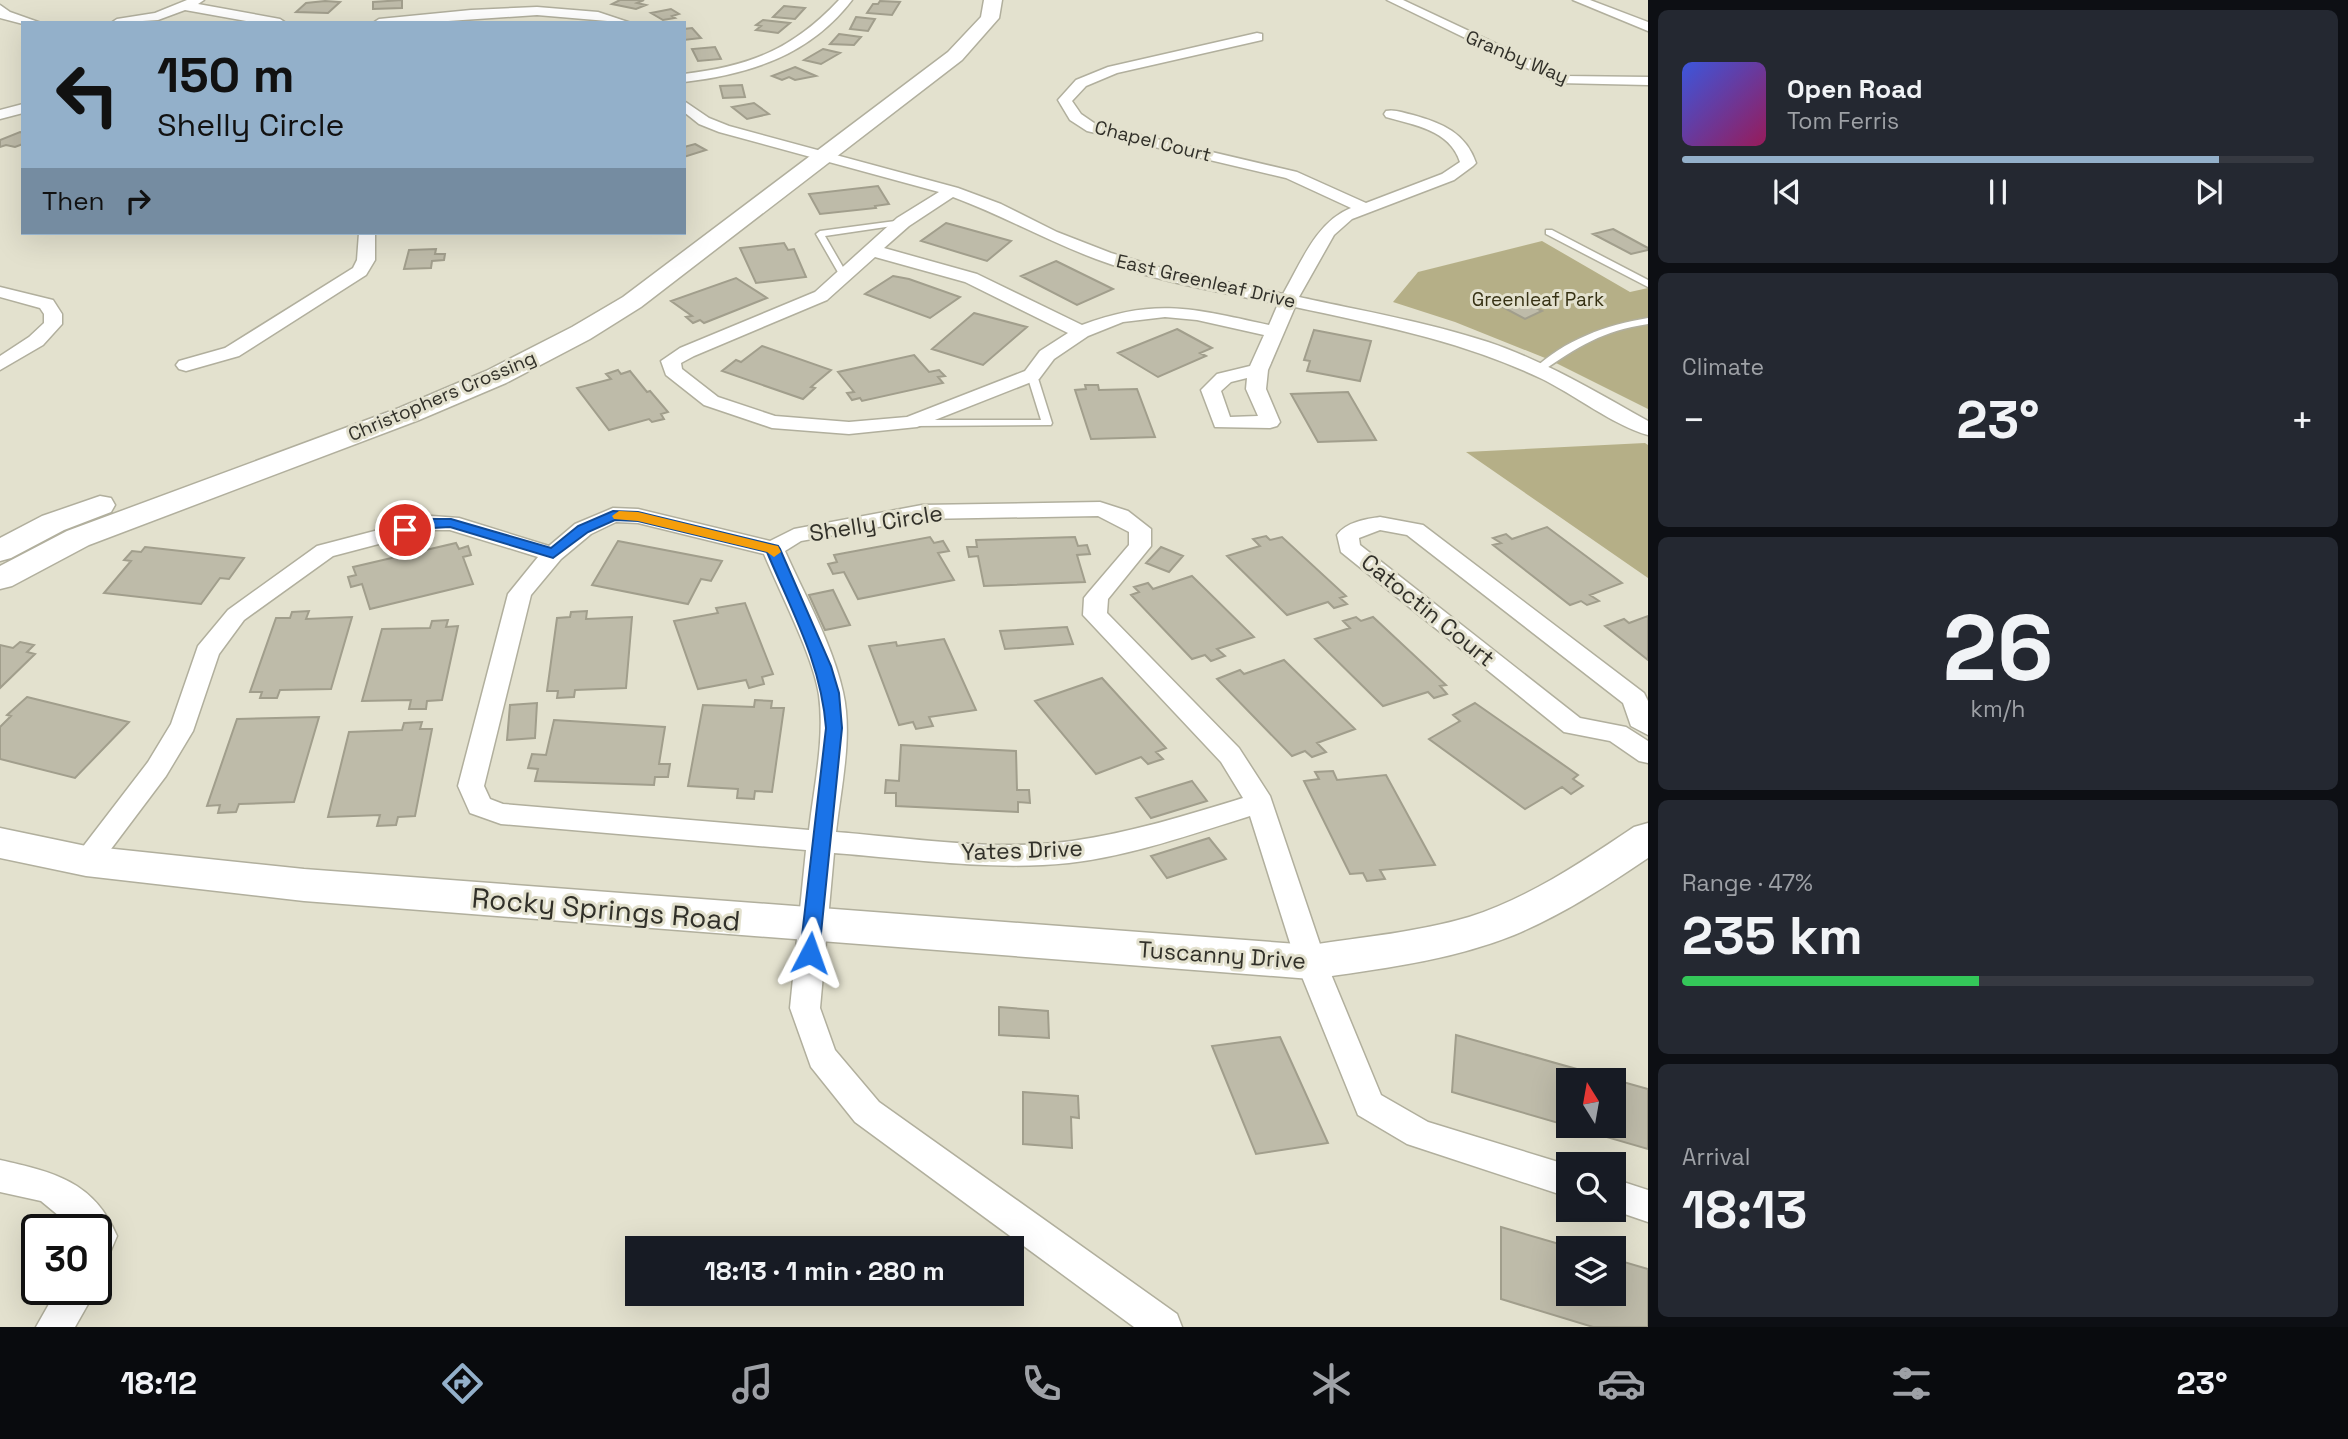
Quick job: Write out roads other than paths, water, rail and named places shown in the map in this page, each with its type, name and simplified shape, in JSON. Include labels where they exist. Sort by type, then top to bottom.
[{"type":"street","points":[[686,78],[744,69],[767,61],[826,24],[846,0]]},
{"type":"street","name":"Christophers Crossing","points":[[0,551],[52,523],[398,396],[470,366],[551,325],[617,284],[955,56],[990,18],[993,0]]},
{"type":"street","name":"Granby Way","points":[[1393,0],[1563,80],[1648,81]]},
{"type":"street","points":[[1579,0],[1648,27]]},
{"type":"street","points":[[440,2],[445,17]]},
{"type":"street","points":[[129,21],[158,16],[192,3],[271,21]]},
{"type":"street","points":[[0,9],[5,15],[28,21]]},
{"type":"street","points":[[401,21],[552,9],[587,12],[618,21]]},
{"type":"street","name":"Chapel Court","points":[[1257,37],[1112,70],[1081,83],[1065,100],[1080,122],[1092,128],[1291,175],[1366,209]]},
{"type":"street","name":"Christophers Crossing","points":[[0,579],[78,538],[410,414],[520,365],[581,333],[632,302],[942,41]]},
{"type":"street","name":"East Greenleaf Drive","points":[[686,107],[704,121],[952,191],[995,207],[1051,236],[1105,257],[1162,274],[1425,329],[1484,347],[1538,370],[1648,429]]},
{"type":"street","points":[[0,115],[21,109]]},
{"type":"street","points":[[1258,370],[1290,300],[1327,232],[1346,216],[1448,177],[1468,163],[1466,149],[1454,137],[1435,127],[1391,114]]},
{"type":"street","points":[[686,127],[704,121]]},
{"type":"street","points":[[952,191],[903,222],[821,296],[671,360],[673,371],[711,401],[772,422],[849,428],[910,423],[1032,375],[1046,355],[1081,332],[1120,317],[1165,312],[1197,315],[1276,332]]},
{"type":"street","points":[[187,365],[232,352],[360,271],[366,260],[368,235]]},
{"type":"street","points":[[870,250],[971,278],[1081,332]]},
{"type":"street","points":[[0,292],[47,304],[53,314],[53,324],[36,341],[0,364]]},
{"type":"street","name":"Shelly Circle","points":[[773,549],[794,537],[922,512],[1100,509],[1119,516],[1140,529],[1140,546],[1096,598],[1095,615],[1230,755],[1260,803]]},
{"type":"street","points":[[821,843],[501,814],[480,806],[471,786],[520,594],[553,554],[583,529],[613,515],[638,516],[773,549],[823,666],[831,693],[834,728],[821,843],[811,925],[806,1008],[822,1057],[867,1112],[1164,1327]]},
{"type":"street","points":[[86,861],[157,769],[184,725],[207,652],[236,615],[325,551],[432,523],[451,523],[553,554]]},
{"type":"street","name":"Catoctin Court","points":[[1635,726],[1573,726],[1349,547],[1348,535],[1363,526],[1383,523],[1415,530],[1635,698],[1635,726],[1648,754]]},
{"type":"street","points":[[1260,803],[1311,962],[1369,1105],[1419,1134],[1556,1177]]},
{"type":"street","name":"Yates Drive","points":[[821,843],[985,855],[1070,852],[1156,834],[1260,803]]},
{"type":"street","name":"Tuscanny Drive","points":[[811,925],[1311,962],[1406,947],[1474,932],[1538,906],[1648,838]]},
{"type":"street","name":"Rocky Springs Road","points":[[0,843],[86,861],[304,885],[811,925]]},
{"type":"street","points":[[0,1176],[50,1187],[85,1214]]},
{"type":"street","points":[[1626,1199],[1648,1206]]},
{"type":"street","points":[[54,1327],[68,1305]]},
{"type":"lane","points":[[843,274],[820,234],[903,222]]},
{"type":"lane","points":[[1549,232],[1648,284]]},
{"type":"lane","points":[[1538,370],[1590,335],[1610,327],[1648,321]]},
{"type":"lane","points":[[910,423],[1047,423],[1032,375]]},
{"type":"park label","name":"Greenleaf Park","points":[[1538,299]]}]
